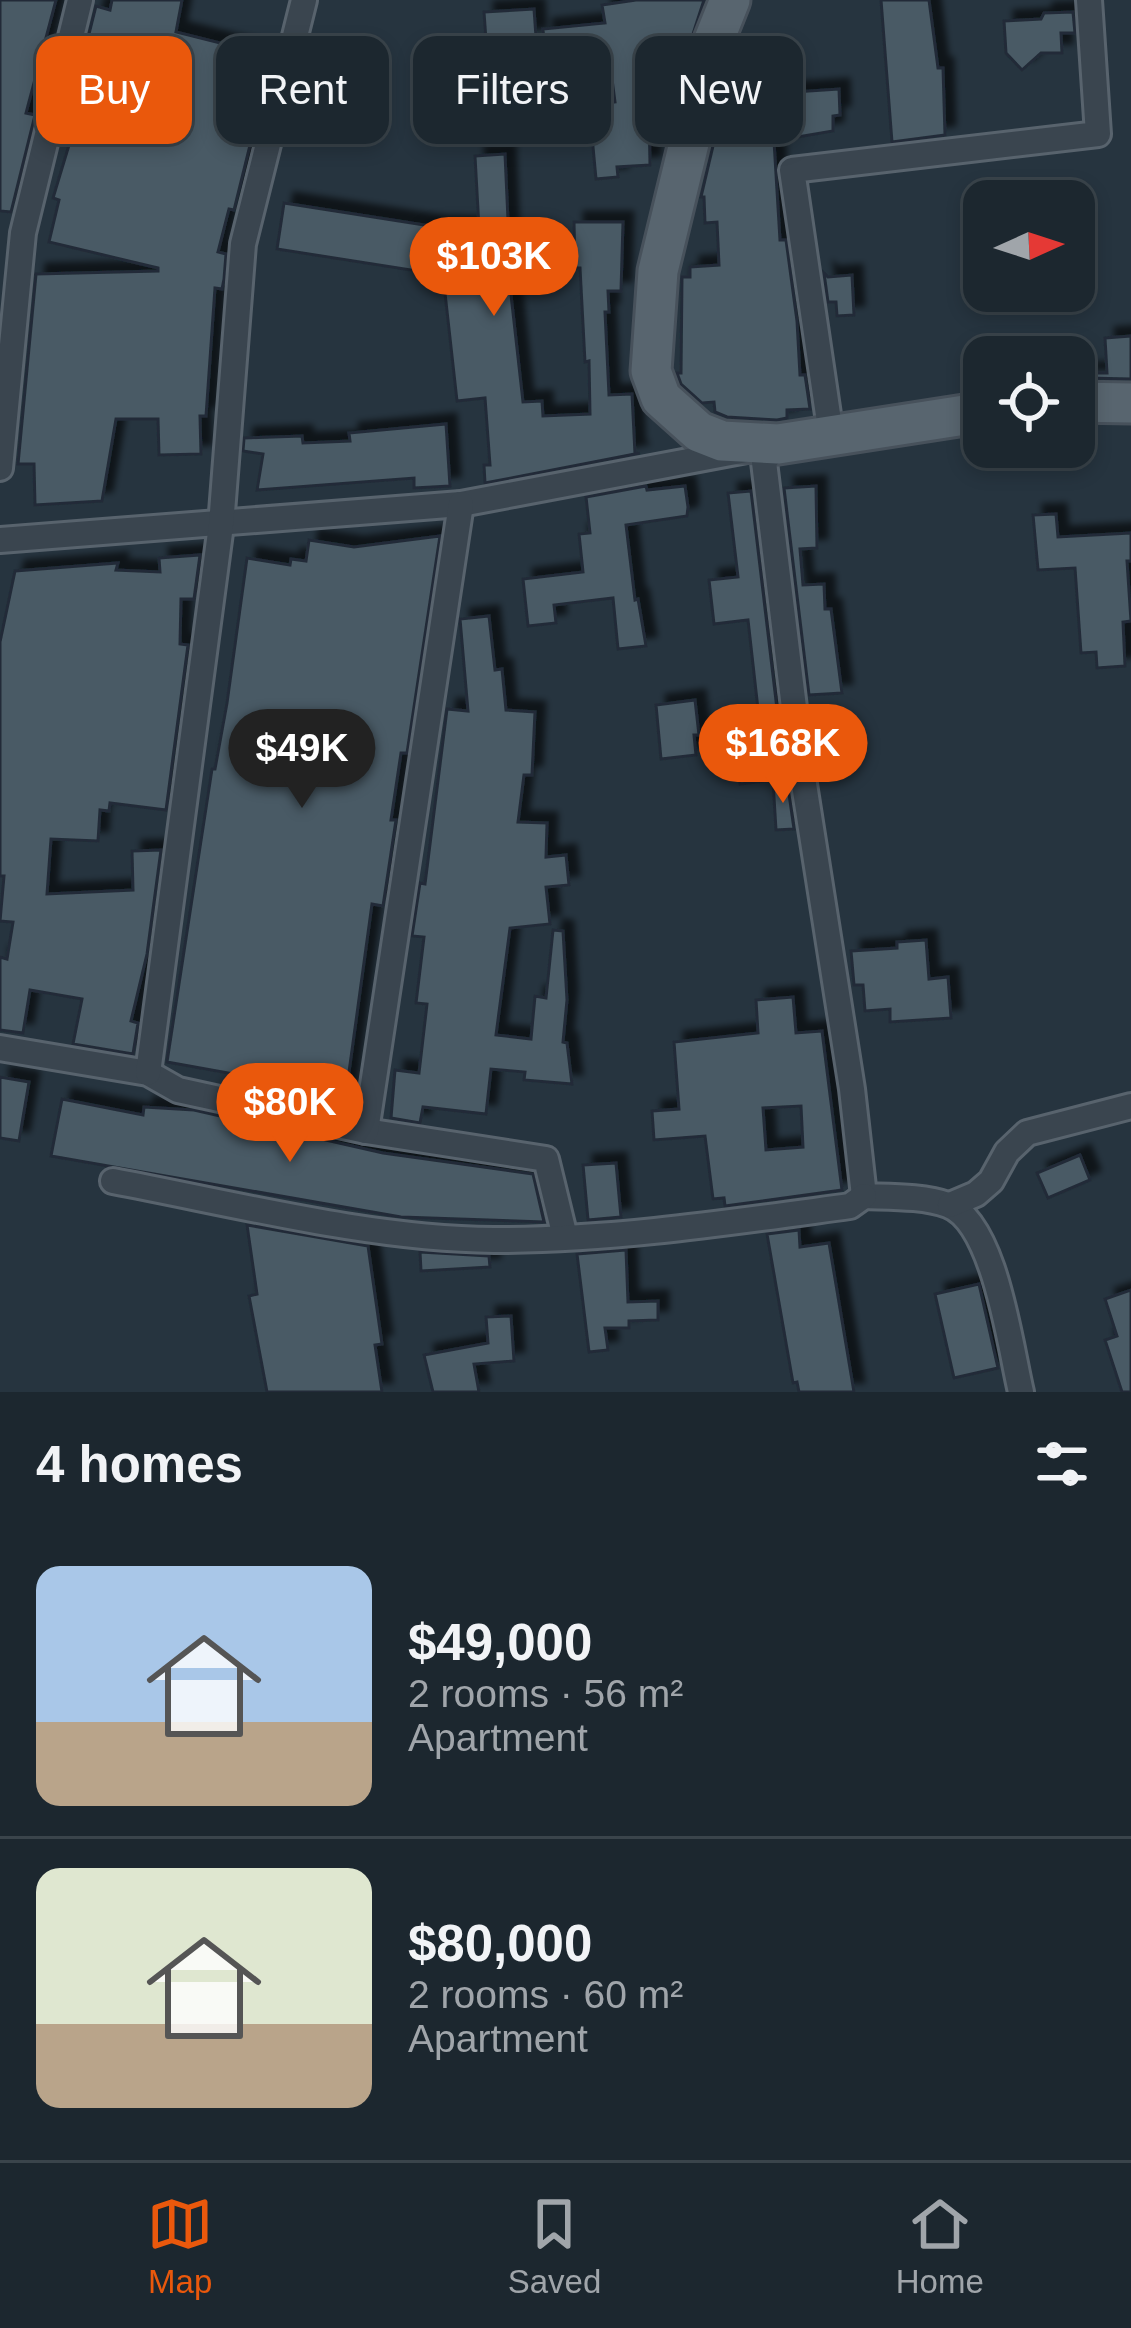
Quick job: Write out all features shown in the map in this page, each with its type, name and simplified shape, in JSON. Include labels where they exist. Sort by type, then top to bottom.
[{"type":"main road","points":[[730,0],[714,40],[658,271],[651,371],[661,398],[699,432],[722,441],[778,444],[963,415]]},
{"type":"main road","points":[[1095,402],[1131,403]]},
{"type":"street","points":[[0,468],[23,232],[80,0]]},
{"type":"street","points":[[148,1073],[221,525],[243,244],[304,0]]},
{"type":"street","points":[[831,435],[792,170],[1099,134],[1090,0]]},
{"type":"street","points":[[0,540],[461,504],[778,444]]},
{"type":"street","points":[[778,444],[764,462],[800,765],[864,1196]]},
{"type":"street","points":[[366,1131],[461,504]]},
{"type":"street","points":[[0,1048],[148,1073],[178,1090],[366,1131],[546,1159],[565,1237]]},
{"type":"street","points":[[113,1181],[349,1226],[490,1240],[658,1233],[850,1206],[864,1196],[950,1205],[976,1195],[991,1181],[1006,1152],[1028,1133],[1131,1106]]},
{"type":"street","points":[[950,1205],[976,1228],[995,1281],[1021,1392]]},
{"type":"building","points":[[0,0],[56,0],[46,36],[36,36],[36,75],[26,113],[35,115],[11,212],[0,211]]},
{"type":"building","points":[[112,0],[182,0],[176,32],[192,36],[88,36],[96,6],[110,10]]},
{"type":"building","points":[[704,0],[692,36],[635,36],[635,144],[650,144],[650,165],[617,167],[618,177],[596,179],[593,144],[611,144],[611,102],[615,102],[611,36],[544,36],[543,29],[605,23],[602,5]]},
{"type":"building","points":[[881,0],[929,0],[938,68],[943,68],[945,135],[892,142]]},
{"type":"building","points":[[534,9],[536,36],[486,36],[484,12]]},
{"type":"building","points":[[1073,12],[1075,33],[1061,33],[1062,53],[1041,53],[1022,70],[1006,53],[1004,21]]},
{"type":"building","points":[[192,36],[216,42],[216,144],[250,144],[218,252],[226,254],[224,279],[222,289],[215,288],[206,416],[200,416],[201,454],[159,455],[158,419],[116,419],[102,501],[35,505],[34,464],[18,464],[36,274],[158,271],[49,242],[59,200],[53,198],[69,144],[192,144]]},
{"type":"building","points":[[839,89],[840,115],[833,116],[833,131],[803,136],[803,91]]},
{"type":"building","points":[[713,144],[774,144],[780,240],[786,240],[800,375],[805,375],[810,409],[787,410],[787,418],[777,420],[727,417],[715,412],[714,402],[702,403],[681,384],[677,373],[681,373],[682,277],[690,277],[690,267],[719,265],[717,222],[705,223],[701,197]]},
{"type":"building","points":[[505,154],[509,242],[516,242],[515,268],[508,268],[523,402],[542,401],[543,416],[590,414],[574,222],[623,222],[621,291],[608,291],[609,312],[605,312],[609,395],[632,394],[635,454],[485,483],[484,465],[490,465],[485,398],[457,401],[443,275],[277,249],[284,203],[437,227],[479,228],[475,156]]},
{"type":"building","points":[[824,273],[828,277],[852,275],[854,315],[837,316],[836,302],[828,302]]},
{"type":"building","points":[[1131,336],[1131,379],[1095,378],[1095,373],[1107,373],[1105,338]]},
{"type":"building","points":[[446,424],[450,486],[414,488],[414,478],[257,490],[263,454],[243,451],[244,438],[302,436],[303,443],[350,441],[349,433]]},
{"type":"building","points":[[646,486],[647,490],[685,486],[688,507],[687,516],[626,525],[646,646],[618,649],[613,598],[554,605],[556,623],[528,626],[523,579],[583,572],[579,534],[590,533],[586,497]]},
{"type":"building","points":[[816,486],[817,548],[800,549],[803,585],[824,584],[842,693],[809,695],[784,488]]},
{"type":"building","points":[[751,491],[780,734],[761,736],[748,620],[714,624],[709,580],[738,577],[728,493]]},
{"type":"building","points":[[1056,514],[1058,537],[1131,533],[1131,561],[1127,561],[1131,621],[1123,622],[1125,666],[1097,668],[1096,652],[1081,653],[1075,568],[1038,570],[1033,515]]},
{"type":"building","points":[[440,536],[407,753],[401,753],[383,906],[372,904],[346,1094],[167,1062],[247,558],[290,565],[291,559],[306,561],[309,540],[354,547]]},
{"type":"building","points":[[200,555],[194,599],[181,599],[180,644],[188,645],[166,810],[110,803],[109,811],[100,810],[98,841],[51,839],[47,894],[133,890],[132,851],[161,850],[147,954],[131,1021],[138,1023],[133,1054],[73,1044],[82,999],[30,990],[23,1033],[0,1030],[0,957],[7,959],[13,922],[0,921],[4,876],[0,876],[0,642],[15,571],[118,563],[116,570],[160,572],[159,558]]},
{"type":"building","points":[[489,616],[495,670],[502,669],[506,710],[535,712],[532,775],[524,775],[518,822],[547,823],[546,857],[566,855],[569,885],[546,887],[550,924],[510,928],[496,1035],[531,1039],[535,996],[546,998],[553,930],[563,931],[567,1000],[563,1042],[567,1043],[572,1084],[524,1080],[525,1072],[491,1069],[486,1114],[423,1107],[420,1123],[391,1118],[395,1070],[419,1073],[427,1004],[416,1003],[424,937],[412,936],[420,883],[425,884],[447,709],[468,711],[460,619]]},
{"type":"building","points":[[695,700],[696,755],[661,759],[656,705]]},
{"type":"building","points":[[776,742],[781,779],[740,784],[736,747]]},
{"type":"building","points":[[787,780],[794,829],[776,830],[773,781]]},
{"type":"building","points":[[926,940],[929,979],[948,977],[951,1018],[890,1022],[890,1009],[865,1011],[863,985],[854,985],[851,951],[897,948],[897,942]]},
{"type":"building","points":[[793,997],[796,1033],[822,1031],[842,1190],[725,1206],[724,1198],[713,1199],[705,1136],[654,1140],[652,1111],[679,1109],[674,1042],[758,1033],[756,1000]],"holes":[[[801,1106],[803,1147],[766,1150],[763,1108]]]},
{"type":"building","points":[[0,1077],[29,1082],[19,1141],[0,1138]]},
{"type":"building","points":[[62,1099],[143,1115],[144,1107],[194,1110],[383,1153],[533,1174],[544,1222],[401,1217],[51,1156]]},
{"type":"building","points":[[1080,1155],[1090,1180],[1048,1198],[1037,1173]]},
{"type":"building","points":[[616,1163],[621,1217],[588,1220],[583,1165]]},
{"type":"building","points":[[247,1225],[368,1246],[382,1344],[375,1345],[382,1392],[267,1392],[249,1296],[257,1294]]},
{"type":"building","points":[[799,1230],[800,1247],[829,1243],[854,1392],[799,1392],[797,1382],[793,1383],[767,1234]]},
{"type":"building","points":[[626,1250],[628,1302],[658,1301],[658,1320],[605,1328],[608,1350],[589,1352],[577,1254]]},
{"type":"building","points":[[420,1252],[489,1256],[490,1267],[421,1271]]},
{"type":"building","points":[[979,1284],[998,1368],[954,1378],[935,1294]]},
{"type":"building","points":[[1131,1290],[1131,1392],[1122,1392],[1105,1340],[1117,1336],[1105,1299]]},
{"type":"building","points":[[511,1316],[514,1361],[474,1364],[479,1392],[433,1392],[424,1355],[488,1343],[486,1317]]}]
